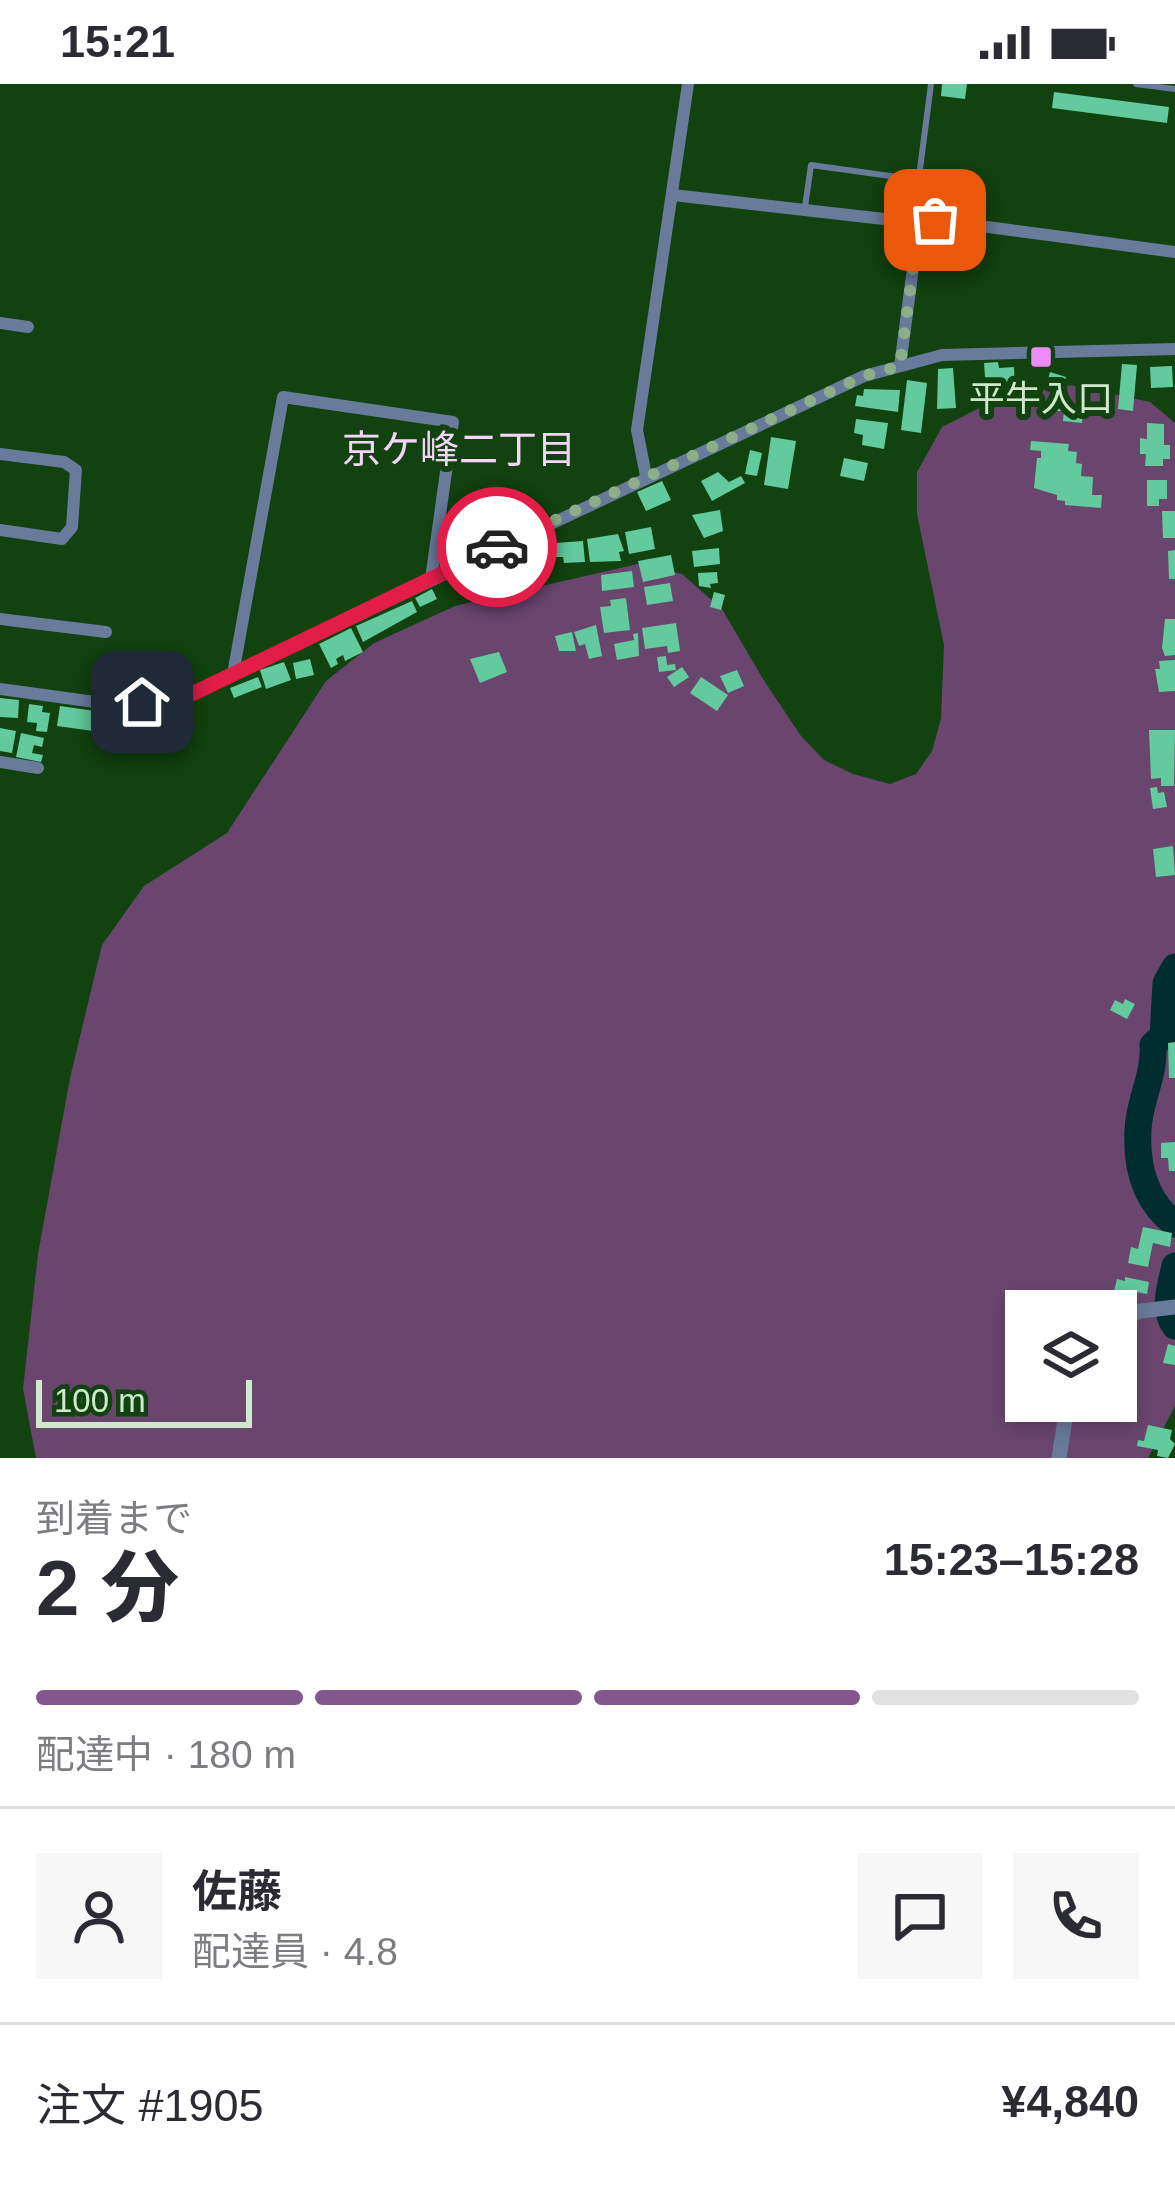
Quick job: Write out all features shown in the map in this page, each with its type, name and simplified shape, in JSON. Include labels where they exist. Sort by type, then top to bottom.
[{"type":"street","points":[[646,476],[637,430],[688,84]]},
{"type":"street","points":[[674,195],[916,223],[935,220],[1175,252]]},
{"type":"street","points":[[900,366],[916,223]]},
{"type":"street","points":[[0,323],[28,327]]},
{"type":"street","points":[[0,689],[117,705],[194,693],[864,376],[942,355],[1175,349]]},
{"type":"street","points":[[232,674],[283,397],[453,422],[431,579]]},
{"type":"street","points":[[0,454],[64,461],[76,470],[72,527],[62,539],[0,530]]},
{"type":"street","points":[[0,619],[106,632]]},
{"type":"street","points":[[0,762],[38,767]]},
{"type":"street","points":[[1137,1312],[1175,1307]]},
{"type":"street","points":[[1059,1458],[1065,1422]]},
{"type":"lane","points":[[916,223],[931,84]]},
{"type":"lane","points":[[1136,84],[1174,86]]},
{"type":"lane","points":[[805,210],[811,165],[919,180]]},
{"type":"shaded area","points":[[1071,385],[1150,402],[1175,423],[1175,1406],[1148,1458],[36,1458],[23,1389],[38,1254],[70,1078],[102,945],[144,886],[227,833],[326,681],[374,643],[455,606],[642,563],[682,574],[722,609],[801,736],[824,760],[890,784],[916,774],[932,751],[941,719],[944,645],[917,514],[917,472],[942,427],[1001,397]]},
{"type":"building","points":[[942,84],[967,84],[965,99],[941,96]]},
{"type":"building","points":[[1054,92],[1169,107],[1167,123],[1052,108]]},
{"type":"building","points":[[998,362],[999,368],[1014,367],[1015,389],[986,391],[984,363]]},
{"type":"building","points":[[1122,364],[1137,365],[1133,411],[1118,409]]},
{"type":"building","points":[[1172,366],[1173,387],[1151,388],[1150,367]]},
{"type":"building","points":[[953,368],[956,408],[937,409],[938,369]]},
{"type":"building","points":[[1050,372],[1066,377],[1061,392],[1046,387]]},
{"type":"building","points":[[907,380],[927,383],[921,433],[901,430]]},
{"type":"building","points":[[864,389],[900,390],[898,412],[855,406]]},
{"type":"building","points":[[1058,402],[1083,405],[1082,423],[1063,421]]},
{"type":"building","points":[[856,419],[888,423],[884,449],[862,445],[863,435],[854,433]]},
{"type":"building","points":[[1147,423],[1164,424],[1170,459],[1163,459],[1163,466],[1145,466],[1146,454],[1140,454]]},
{"type":"building","points":[[771,437],[796,441],[788,489],[764,485]]},
{"type":"building","points":[[1031,441],[1069,444],[1068,451],[1077,452],[1076,463],[1082,464],[1081,476],[1093,477],[1092,495],[1102,495],[1101,508],[1065,505],[1057,495],[1034,488],[1041,451],[1030,450]]},
{"type":"building","points":[[750,450],[762,453],[757,476],[745,474]]},
{"type":"building","points":[[844,458],[868,463],[864,481],[840,476]]},
{"type":"building","points":[[718,472],[729,482],[741,476],[745,483],[712,501],[701,481]]},
{"type":"building","points":[[1147,480],[1167,480],[1167,499],[1159,499],[1159,506],[1147,506]]},
{"type":"building","points":[[662,481],[671,500],[646,511],[637,492]]},
{"type":"building","points":[[720,510],[723,531],[704,538],[692,515]]},
{"type":"building","points":[[1162,511],[1175,511],[1175,538],[1163,538]]},
{"type":"building","points":[[651,527],[655,549],[629,554],[625,532]]},
{"type":"building","points":[[618,534],[624,551],[619,552],[621,561],[590,562],[587,539]]},
{"type":"building","points":[[583,541],[585,562],[564,563],[563,557],[556,557],[555,543]]},
{"type":"building","points":[[719,548],[720,564],[694,567],[692,551]]},
{"type":"building","points":[[1175,550],[1175,579],[1169,579],[1168,551]]},
{"type":"building","points":[[534,553],[535,557],[546,553],[551,565],[528,575],[522,562]]},
{"type":"building","points":[[671,555],[675,575],[643,582],[638,561]]},
{"type":"building","points":[[507,561],[514,575],[487,589],[480,575]]},
{"type":"building","points":[[632,571],[634,587],[602,591],[601,575]]},
{"type":"building","points":[[717,572],[718,583],[710,584],[711,588],[699,586],[698,573]]},
{"type":"building","points":[[670,583],[673,601],[647,605],[644,587]]},
{"type":"building","points":[[432,589],[437,599],[420,607],[415,598]]},
{"type":"building","points":[[714,592],[725,595],[721,610],[710,607]]},
{"type":"building","points":[[626,598],[630,630],[604,633],[600,607]]},
{"type":"building","points":[[412,601],[417,612],[363,642],[356,626]]},
{"type":"building","points":[[1165,619],[1175,619],[1175,655],[1165,656],[1162,648]]},
{"type":"building","points":[[676,623],[680,651],[668,653],[667,646],[645,649],[642,628]]},
{"type":"building","points":[[596,625],[602,656],[589,659],[585,644],[579,646],[574,632]]},
{"type":"building","points":[[351,628],[363,652],[345,661],[343,655],[331,668],[319,644]]},
{"type":"building","points":[[572,632],[576,651],[559,651],[555,636]]},
{"type":"building","points":[[638,633],[639,656],[617,660],[614,644],[634,640],[633,634]]},
{"type":"building","points":[[499,652],[507,672],[480,683],[470,659]]},
{"type":"building","points":[[666,656],[667,665],[675,664],[676,670],[659,672],[657,657]]},
{"type":"building","points":[[310,659],[314,675],[296,679],[293,663]]},
{"type":"building","points":[[1175,660],[1175,691],[1159,692],[1155,669],[1160,669],[1159,661]]},
{"type":"building","points":[[284,662],[291,680],[266,689],[260,670]]},
{"type":"building","points":[[682,667],[689,677],[674,687],[667,677]]},
{"type":"building","points":[[737,670],[744,686],[728,693],[720,676]]},
{"type":"building","points":[[258,677],[262,687],[234,698],[230,688]]},
{"type":"building","points":[[701,677],[728,695],[717,711],[690,693]]},
{"type":"building","points":[[0,698],[19,700],[18,718],[0,717]]},
{"type":"building","points":[[29,704],[43,706],[42,712],[50,713],[47,732],[36,731],[37,723],[27,722]]},
{"type":"building","points":[[60,706],[95,711],[93,731],[57,726]]},
{"type":"building","points":[[0,728],[16,731],[12,753],[0,751]]},
{"type":"building","points":[[1149,730],[1175,730],[1174,786],[1161,786],[1161,778],[1151,779]]},
{"type":"building","points":[[21,733],[44,738],[42,747],[34,745],[32,753],[43,755],[41,762],[16,757]]},
{"type":"building","points":[[1157,787],[1158,793],[1164,792],[1167,807],[1153,809],[1150,788]]},
{"type":"building","points":[[1173,846],[1175,875],[1156,877],[1153,849]]},
{"type":"building","points":[[1125,999],[1135,1004],[1127,1019],[1110,1010],[1115,1000],[1123,1004]]},
{"type":"building","points":[[1175,1042],[1175,1078],[1169,1078],[1168,1043]]},
{"type":"building","points":[[1175,1142],[1175,1171],[1169,1171],[1168,1158],[1161,1158],[1161,1143]]},
{"type":"building","points":[[1143,1227],[1172,1233],[1170,1247],[1153,1243],[1148,1267],[1128,1263],[1131,1247],[1138,1249]]},
{"type":"building","points":[[1125,1277],[1149,1282],[1147,1294],[1114,1290],[1117,1279],[1125,1281]]},
{"type":"building","points":[[1168,1344],[1175,1346],[1175,1365],[1163,1363]]},
{"type":"building","points":[[1148,1425],[1172,1430],[1170,1439],[1175,1444],[1168,1458],[1157,1456],[1158,1450],[1137,1446],[1138,1440],[1144,1441]]},
{"type":"waterway","points":[[1175,967],[1166,983],[1163,1036],[1153,1045],[1138,1144],[1150,1194],[1175,1224]]},
{"type":"waterway","points":[[1175,1266],[1168,1305],[1175,1326]]},
{"type":"way so far","points":[[497,547],[864,376],[900,366],[919,223],[935,220]]},
{"type":"place","name":"平牛入口","points":[[1041,357]]},
{"type":"district","name":"京ケ峰二丁目","points":[[459,449]]},
{"type":"route","points":[[142,702],[194,693],[497,547]]}]
